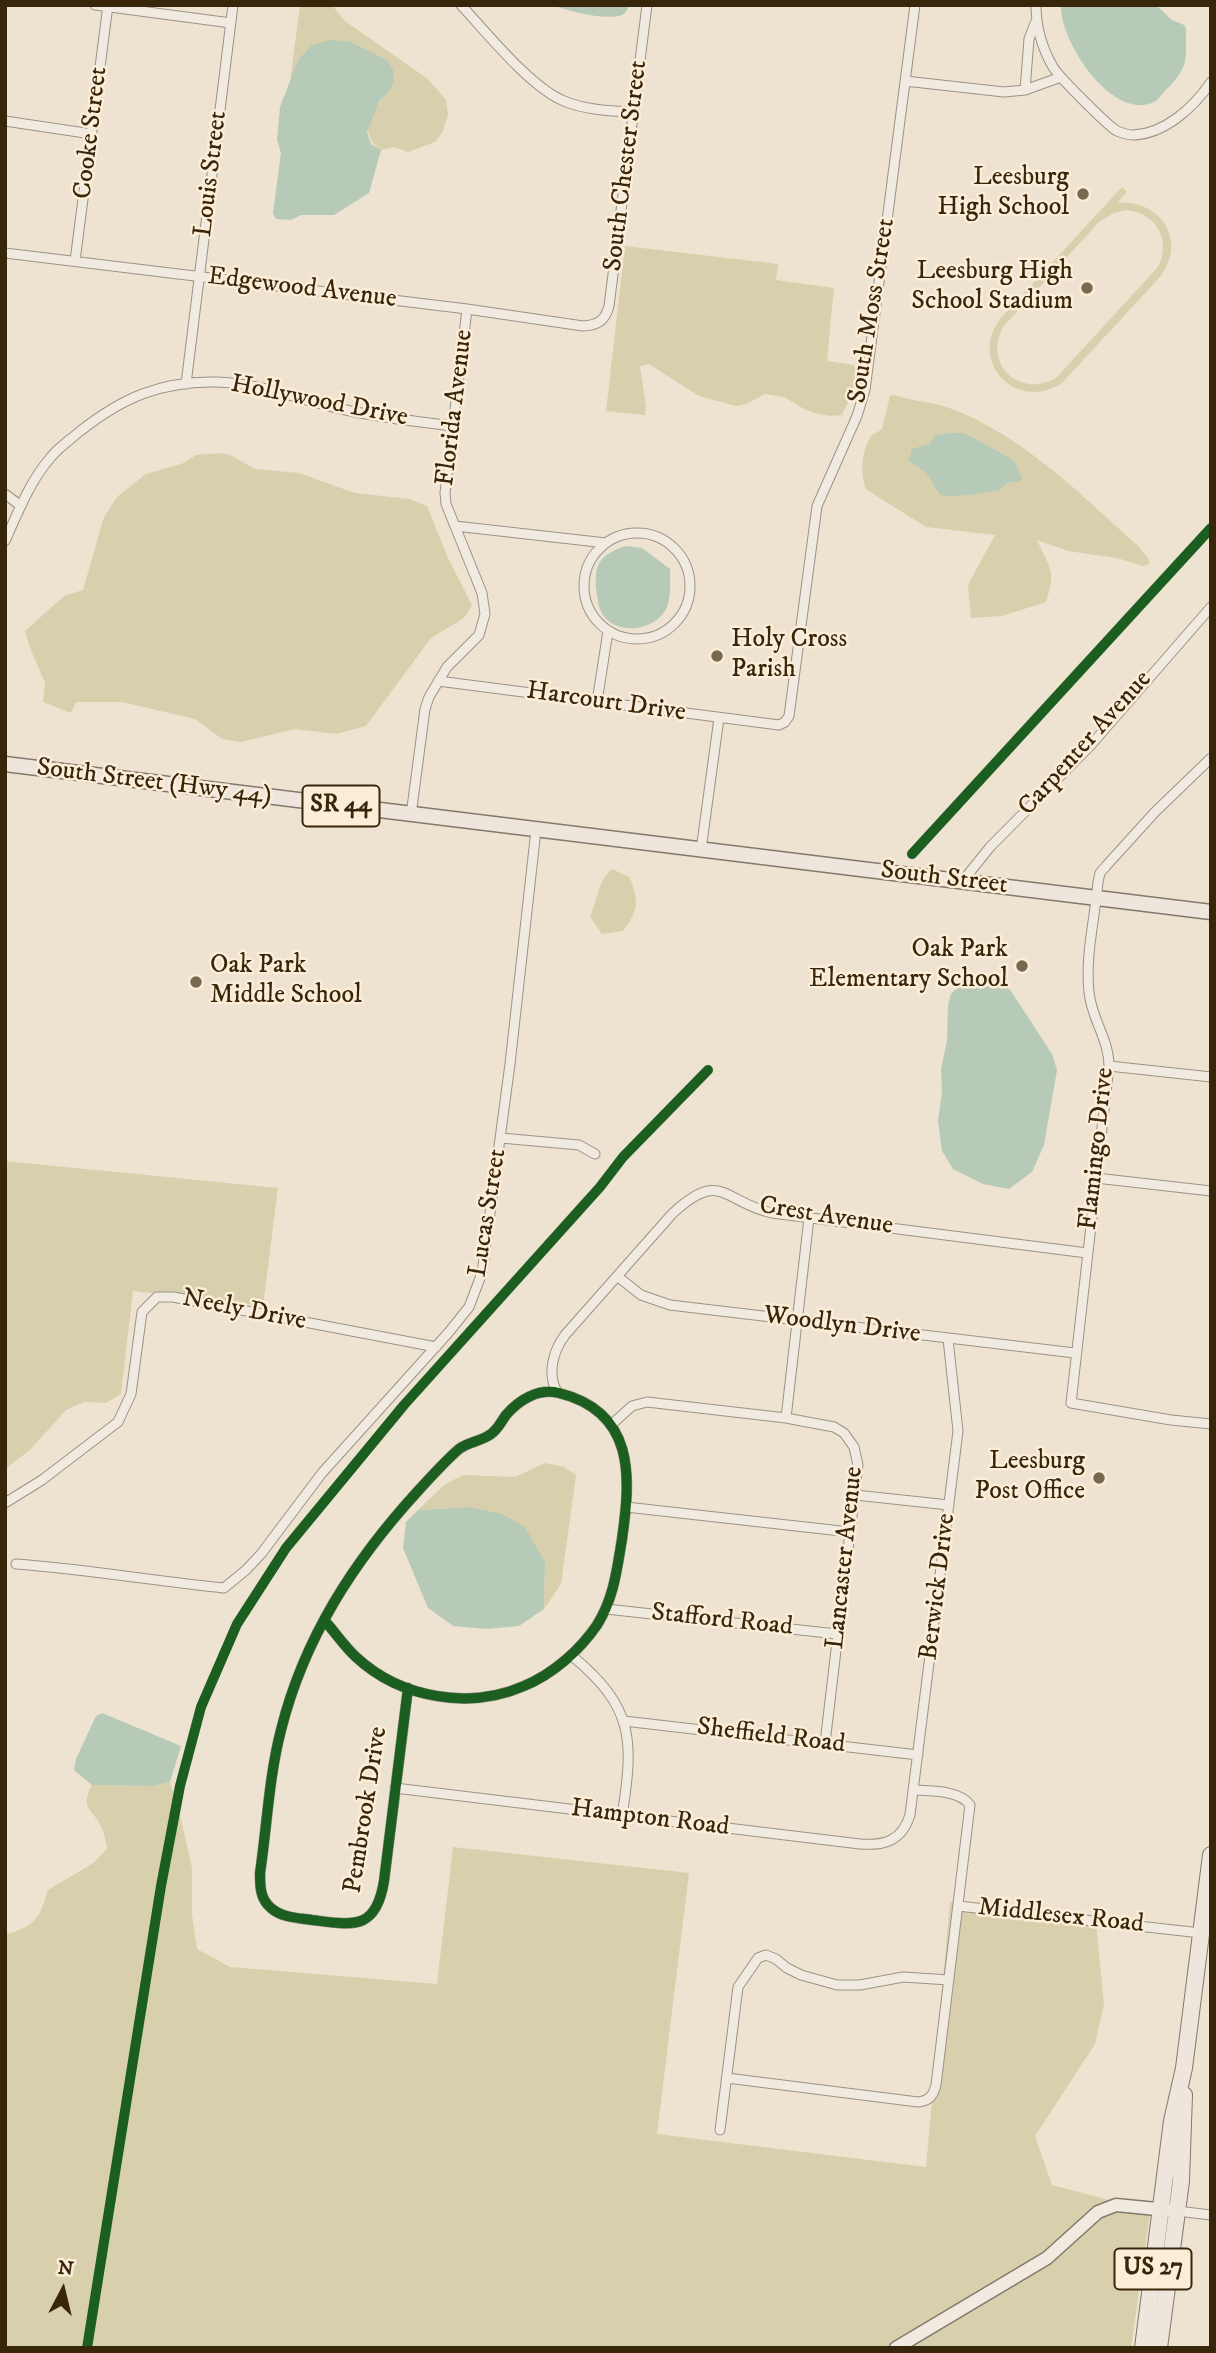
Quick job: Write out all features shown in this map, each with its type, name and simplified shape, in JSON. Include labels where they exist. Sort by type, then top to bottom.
[{"type":"highway","name":"US 27","points":[[1160,2348],[1172,2121],[1184,2068],[1211,1855]]},
{"type":"highway","name":"US 27","points":[[1143,2348],[1169,2210]]},
{"type":"main road","name":"South Street (Hwy 44)","points":[[5,764],[677,847]]},
{"type":"main road","name":"South Street","points":[[677,847],[1211,912]]},
{"type":"street","points":[[96,5],[230,23]]},
{"type":"street","name":"Louis Street","points":[[186,384],[233,5]]},
{"type":"street","points":[[461,5],[544,90],[566,103],[634,113]]},
{"type":"street","name":"South Chester Street","points":[[599,323],[607,314],[609,306],[647,5]]},
{"type":"street","name":"South Moss Street","points":[[775,724],[785,722],[789,716],[817,506],[858,416],[865,390],[915,5]]},
{"type":"street","points":[[1036,5],[1036,21],[1044,49],[1054,69],[1116,130],[1133,135],[1151,132],[1167,125],[1195,101],[1211,82]]},
{"type":"street","name":"Cooke Street","points":[[75,261],[108,6]]},
{"type":"street","points":[[1025,90],[1029,39],[1036,21]]},
{"type":"street","points":[[905,81],[992,92],[1025,90],[1061,78]]},
{"type":"street","points":[[5,121],[92,134]]},
{"type":"street","name":"Edgewood Avenue","points":[[5,253],[198,275],[583,326],[599,323]]},
{"type":"street","name":"Florida Avenue","points":[[411,815],[425,709],[438,681],[454,659],[479,635],[485,614],[482,593],[446,504],[445,493],[467,309]]},
{"type":"street","name":"Hollywood Drive","points":[[5,541],[21,506],[52,456],[96,418],[130,397],[164,386],[217,382],[268,389],[360,413],[452,426]]},
{"type":"street","points":[[5,494],[21,506]]},
{"type":"street","points":[[455,526],[607,542]]},
{"type":"street","points":[[633,532],[662,538],[677,550],[683,559],[689,580],[685,608],[674,624],[656,636],[637,640],[617,636],[608,631],[600,625],[590,610],[585,589],[589,565],[599,549],[622,534],[633,532]]},
{"type":"street","name":"Carpenter Avenue","points":[[962,882],[990,847],[1090,746],[1211,607]]},
{"type":"street","points":[[597,702],[608,631]]},
{"type":"street","name":"Harcourt Drive","points":[[438,681],[775,724]]},
{"type":"street","points":[[701,850],[719,718]]},
{"type":"street","name":"Flamingo Drive","points":[[1211,758],[1155,812],[1106,866],[1099,880],[1088,991],[1108,1049],[1109,1066],[1071,1403],[1211,1424]]},
{"type":"street","name":"Lucas Street","points":[[16,1564],[73,1568],[223,1588],[261,1554],[322,1473],[469,1307],[480,1280],[501,1138],[536,830]]},
{"type":"street","points":[[1109,1066],[1211,1077]]},
{"type":"street","points":[[501,1138],[579,1145],[595,1154]]},
{"type":"street","points":[[1096,1178],[1211,1191]]},
{"type":"street","name":"Crest Avenue","points":[[557,1392],[552,1381],[552,1366],[557,1346],[672,1214],[687,1200],[704,1191],[717,1190],[729,1194],[754,1209],[808,1218],[1087,1253]]},
{"type":"street","points":[[786,1418],[808,1218]]},
{"type":"street","name":"Woodlyn Drive","points":[[617,1276],[641,1296],[670,1305],[1075,1353]]},
{"type":"street","name":"Neely Drive","points":[[5,1503],[42,1480],[118,1422],[131,1394],[142,1312],[145,1306],[157,1297],[173,1297],[436,1347]]},
{"type":"street","name":"Berwick Drive","points":[[901,1833],[910,1815],[958,1431],[948,1339]]},
{"type":"street","points":[[546,1391],[557,1392],[593,1408],[611,1425],[626,1457],[626,1507],[617,1576],[606,1609],[597,1625],[572,1655],[536,1680],[497,1695],[439,1697],[408,1688],[362,1662],[324,1620],[351,1573],[383,1531],[458,1450],[491,1434],[513,1408],[528,1397],[546,1391]]},
{"type":"street","name":"Lancaster Avenue","points":[[611,1425],[632,1406],[647,1402],[786,1418],[834,1427],[848,1438],[858,1456],[825,1744]]},
{"type":"street","points":[[855,1495],[949,1506]]},
{"type":"street","points":[[626,1507],[850,1532]]},
{"type":"street","name":"Stafford Road","points":[[606,1609],[838,1634]]},
{"type":"street","name":"Pembrook Drive","points":[[324,1620],[298,1676],[276,1751],[260,1873],[262,1895],[270,1908],[293,1918],[350,1925],[373,1913],[381,1895],[408,1688]]},
{"type":"street","points":[[572,1655],[600,1682],[624,1721],[629,1745],[622,1816]]},
{"type":"street","name":"Sheffield Road","points":[[624,1721],[918,1755]]},
{"type":"street","name":"Hampton Road","points":[[396,1788],[872,1845],[892,1841],[901,1833]]},
{"type":"street","name":"Middlesex Road","points":[[913,1790],[965,1798],[970,1805],[958,1906],[1201,1933]]},
{"type":"street","points":[[727,2078],[918,2102],[929,2099],[936,2085],[958,1906]]},
{"type":"street","points":[[720,2130],[738,1987],[758,1958],[766,1955],[801,1975],[837,1985],[903,1978],[949,1980]]},
{"type":"street","points":[[897,2348],[1047,2259],[1098,2212],[1116,2205],[1211,2215]]},
{"type":"shaded area","points":[[300,5],[332,5],[345,21],[428,79],[446,100],[448,115],[442,133],[435,142],[408,152],[394,147],[381,150],[374,143],[369,136],[370,120],[390,91],[366,50],[351,42],[298,60],[290,82]]},
{"type":"shaded area","points":[[552,5],[629,5],[622,15],[607,17]]},
{"type":"shaded area","points":[[1061,5],[1156,5],[1186,29],[1186,57],[1182,70],[1154,102],[1138,105],[1121,100],[1091,74],[1078,56],[1063,20]]},
{"type":"shaded area","points":[[332,40],[351,42],[388,61],[393,70],[394,80],[390,91],[379,102],[367,132],[371,144],[381,150],[369,193],[334,215],[301,215],[291,220],[276,219],[273,213],[281,153],[277,140],[280,107],[298,60],[312,45]]},
{"type":"shaded area","points":[[1122,187],[1127,192],[1117,203],[1146,208],[1166,225],[1171,250],[1168,263],[1160,277],[1062,383],[1045,391],[1028,392],[1001,378],[993,365],[990,351],[992,334],[1001,318]],"holes":[[[1125,210],[1136,212],[1153,222],[1159,230],[1163,248],[1157,268],[1057,377],[1044,383],[1031,384],[1009,375],[998,354],[998,341],[1003,327],[1099,222]]]},
{"type":"shaded area","points":[[625,246],[778,264],[776,280],[834,288],[827,361],[854,365],[855,371],[852,390],[842,415],[818,414],[784,397],[765,394],[736,406],[699,396],[649,364],[640,366],[645,415],[606,411]]},
{"type":"shaded area","points":[[890,396],[945,406],[1004,435],[1073,488],[1138,546],[1148,558],[1149,564],[1143,566],[1117,558],[1068,551],[1037,540],[1051,575],[1046,602],[1002,616],[971,618],[968,585],[995,535],[926,527],[867,490],[862,470],[864,454],[872,435],[882,429]],"holes":[[[965,433],[1014,460],[1018,482],[1009,482],[999,491],[966,495],[938,492],[929,475],[909,461],[929,444],[935,435]]]},
{"type":"shaded area","points":[[965,433],[1014,460],[1022,479],[1009,482],[999,491],[958,496],[939,493],[928,475],[909,461],[912,449],[929,444],[935,435]]},
{"type":"shaded area","points":[[222,453],[255,469],[299,473],[355,493],[409,499],[427,506],[447,556],[472,605],[464,618],[431,638],[366,726],[336,734],[295,729],[241,742],[222,739],[195,719],[122,702],[76,702],[71,713],[43,702],[45,683],[25,631],[64,596],[83,590],[104,517],[118,496],[146,474],[184,463],[196,455]]},
{"type":"shaded area","points":[[626,546],[642,548],[670,569],[667,607],[655,621],[637,628],[618,626],[610,622],[601,611],[597,595],[596,576],[600,563],[609,553]]},
{"type":"shaded area","points":[[612,869],[629,877],[635,892],[636,905],[623,931],[602,934],[590,917],[601,884]]},
{"type":"shaded area","points":[[1000,981],[1011,991],[1052,1054],[1057,1070],[1044,1145],[1032,1172],[1009,1189],[983,1184],[953,1169],[942,1151],[938,1121],[942,1092],[941,1069],[947,1041],[951,994],[961,984]]},
{"type":"shaded area","points":[[5,1161],[278,1188],[263,1306],[133,1291],[121,1394],[106,1403],[84,1402],[66,1410],[30,1450],[5,1469]]},
{"type":"shaded area","points":[[545,1463],[564,1467],[576,1475],[561,1584],[544,1609],[545,1562],[469,1507],[418,1510],[444,1485],[463,1475],[515,1477]]},
{"type":"shaded area","points":[[469,1507],[502,1514],[525,1527],[545,1562],[544,1609],[519,1626],[486,1629],[453,1626],[428,1608],[403,1548],[406,1522],[418,1510]]},
{"type":"shaded area","points":[[102,1713],[181,1746],[170,1782],[152,1786],[92,1785],[74,1770],[76,1759],[96,1716]]},
{"type":"shaded area","points":[[170,1782],[192,1868],[192,1915],[197,1949],[230,1967],[437,1984],[453,1847],[689,1873],[657,2134],[926,2167],[950,1902],[1096,1922],[1104,2004],[1095,2044],[1035,2136],[1052,2185],[1113,2201],[1098,2205],[1045,2254],[887,2348],[5,2348],[5,1935],[24,1928],[35,1920],[48,1890],[95,1862],[107,1848],[100,1824],[87,1805],[92,1785],[152,1786]]},
{"type":"shaded area","points":[[1116,2210],[1150,2213],[1131,2348],[906,2348],[1100,2216]]},
{"type":"cycle path","points":[[912,854],[1211,528]]},
{"type":"cycle path","points":[[87,2348],[161,1886],[180,1786],[201,1707],[237,1624],[286,1548],[404,1405],[600,1187],[623,1157],[708,1070]]},
{"type":"cycle path","points":[[324,1620],[328,1625],[332,1629],[352,1653],[374,1671],[393,1682],[414,1691],[436,1696],[481,1697],[503,1693],[535,1681],[555,1668],[574,1652],[597,1625],[611,1594],[616,1572],[625,1515],[626,1470],[615,1431],[602,1415],[584,1402],[559,1393],[544,1392],[523,1400],[491,1434],[453,1454],[394,1518],[352,1573],[334,1602],[318,1632],[303,1664],[277,1747],[260,1873],[263,1896],[275,1911],[296,1918],[351,1923],[369,1917],[375,1909],[384,1881],[408,1688]]},
{"type":"place","name":"Leesburg High School","points":[[1083,194]]},
{"type":"place","name":"Leesburg High School Stadium","points":[[1087,288]]},
{"type":"place","name":"Holy Cross Parish","points":[[717,656]]},
{"type":"place","name":"Oak Park Elementary School","points":[[1022,966]]},
{"type":"place","name":"Oak Park Middle School","points":[[196,982]]},
{"type":"place","name":"Leesburg Post Office","points":[[1099,1478]]}]
